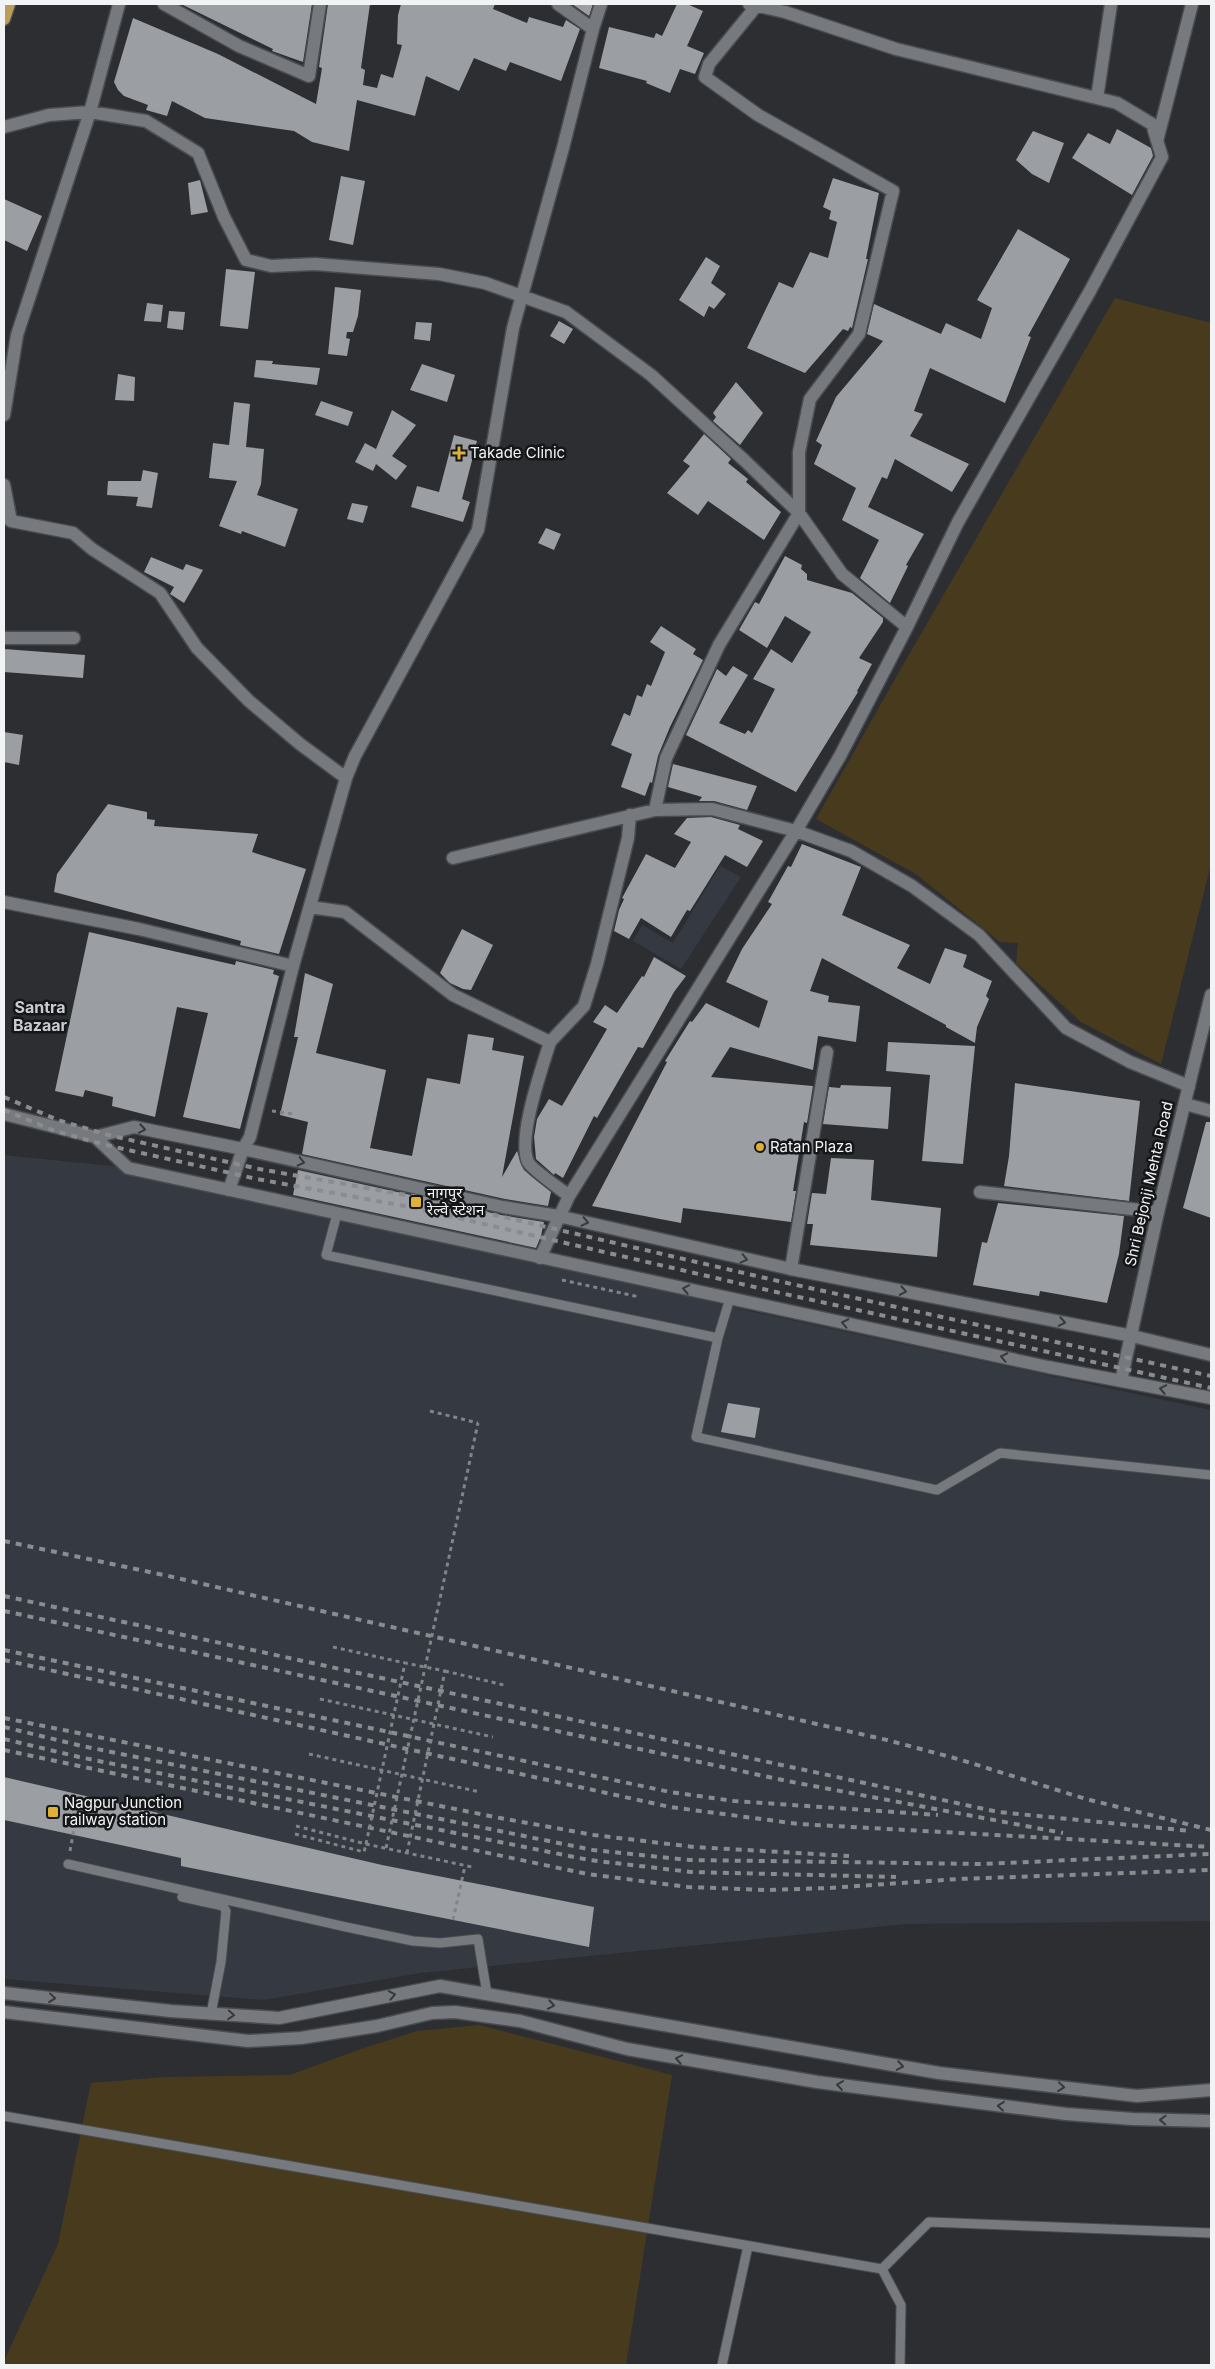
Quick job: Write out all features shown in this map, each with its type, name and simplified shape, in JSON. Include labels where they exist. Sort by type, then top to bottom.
[{"type":"main road","points":[[4,19],[9,4]]},
{"type":"street","points":[[4,415],[17,335],[90,112],[119,4]]},
{"type":"street","points":[[164,4],[239,46],[310,76],[320,4]]},
{"type":"street","points":[[558,4],[593,29]]},
{"type":"street","points":[[229,1190],[243,1149],[250,1137],[293,966],[346,778],[355,756],[478,530],[513,328],[524,295],[593,29],[602,4]]},
{"type":"street","points":[[540,1258],[569,1196],[796,831],[840,756],[907,627],[958,522],[1090,291],[1162,157],[1152,124],[1117,103],[896,49],[755,4],[710,64],[705,77],[758,115],[893,191],[859,334],[810,400],[799,452],[799,513],[719,645],[666,758],[655,810]]},
{"type":"street","points":[[1097,98],[1111,4]]},
{"type":"street","points":[[1157,141],[1192,4]]},
{"type":"street","points":[[4,127],[49,115],[90,112],[146,121],[198,153],[224,217],[246,260],[271,266],[315,264],[439,274],[485,283],[524,295],[566,312],[650,375],[744,460],[799,513],[842,574],[907,627]]},
{"type":"street","points":[[4,485],[7,518],[73,533],[92,549],[160,593],[197,648],[249,701],[300,744],[346,778]]},
{"type":"street","points":[[4,638],[74,638]]},
{"type":"street","points":[[454,858],[630,814],[655,810],[712,809],[796,831],[851,851],[912,886],[979,935],[1066,1028],[1130,1062],[1189,1086]]},
{"type":"street","points":[[569,1196],[529,1164],[526,1152],[526,1137],[536,1086],[550,1042],[584,1006],[628,838],[630,814]]},
{"type":"street","points":[[4,902],[139,929],[293,966]]},
{"type":"street","points":[[310,907],[345,912],[453,995],[550,1042]]},
{"type":"street","name":"Shri Bejonji Mehta Road","points":[[1121,1381],[1158,1212],[1211,995]]},
{"type":"street","points":[[791,1269],[827,1052]]},
{"type":"street","points":[[1185,1104],[1211,1111]]},
{"type":"street","points":[[4,1114],[94,1137],[128,1168],[540,1258],[1121,1381],[1211,1398]]},
{"type":"street","points":[[94,1137],[134,1127],[243,1149],[503,1207],[558,1216],[791,1269],[1132,1336],[1211,1355]]},
{"type":"street","points":[[980,1192],[1158,1212]]},
{"type":"street","points":[[4,1993],[210,2014],[279,2018],[440,1986],[939,2073],[1137,2096],[1211,2090]]},
{"type":"street","points":[[4,2012],[248,2041],[301,2038],[377,2026],[432,2013],[455,2012],[520,2021],[627,2049],[817,2082],[1066,2114],[1134,2119],[1211,2121]]},
{"type":"lane","points":[[336,1214],[326,1255],[718,1338]]},
{"type":"lane","points":[[730,1298],[718,1338],[696,1437],[937,1490],[1000,1453],[1211,1475]]},
{"type":"lane","points":[[68,1864],[412,1941],[440,1943],[478,1939],[487,1994]]},
{"type":"lane","points":[[185,1891],[182,1897],[223,1906],[226,1911],[221,1962],[210,2014]]},
{"type":"lane","points":[[4,2116],[882,2269]]},
{"type":"lane","points":[[882,2269],[929,2222],[1211,2233]]},
{"type":"lane","points":[[722,2365],[748,2246]]},
{"type":"lane","points":[[882,2269],[901,2305],[900,2365]]},
{"type":"path","points":[[257,1108],[293,1114]]},
{"type":"path","points":[[386,1848],[478,1423],[430,1411]]},
{"type":"path","points":[[333,1647],[504,1685]]},
{"type":"path","points":[[295,1834],[364,1852],[405,1663]]},
{"type":"path","points":[[407,1853],[445,1671]]},
{"type":"path","points":[[320,1699],[493,1737]]},
{"type":"path","points":[[309,1754],[402,1773],[480,1792]]},
{"type":"path","points":[[68,1864],[80,1796]]},
{"type":"path","points":[[296,1826],[366,1844],[472,1867]]},
{"type":"path","points":[[453,1920],[465,1866]]},
{"type":"shaded area","points":[[1115,298],[1211,323],[1211,864],[1161,1064],[1081,1022],[1016,963],[1018,943],[1000,942],[916,874],[816,819]]},
{"type":"shaded area","points":[[720,866],[741,877],[681,969],[633,941],[642,925],[673,943]]},
{"type":"shaded area","points":[[4,1155],[179,1173],[749,1311],[1211,1410],[1211,1921],[907,1924],[421,1973],[263,2000],[4,1979]]},
{"type":"shaded area","points":[[479,2025],[672,2075],[626,2365],[4,2365],[4,2361],[58,2244],[91,2083],[166,2077],[290,2075],[417,2031]]},
{"type":"building","points":[[181,4],[312,4],[303,62],[272,51],[273,49]]},
{"type":"building","points":[[328,4],[370,4],[361,68],[365,70],[363,85],[377,88],[381,74],[393,78],[402,45],[397,44],[398,15],[401,4],[495,4],[493,9],[527,23],[529,17],[563,27],[566,20],[580,29],[561,81],[510,62],[506,71],[474,58],[459,91],[426,76],[415,116],[357,100],[349,151],[312,142],[294,131],[205,118],[172,101],[167,116],[146,110],[148,105],[124,96],[114,82],[133,18],[218,54],[316,104],[322,68],[319,67]]},
{"type":"building","points":[[572,4],[593,4],[589,16]]},
{"type":"building","points":[[677,4],[687,4],[703,11],[687,46],[704,53],[695,74],[680,69],[670,93],[646,83],[647,81],[599,68],[609,27],[654,38],[656,33],[662,36]]},
{"type":"building","points":[[1117,129],[1151,148],[1153,156],[1132,195],[1072,158],[1088,133],[1110,144]]},
{"type":"building","points":[[1033,131],[1064,143],[1049,183],[1032,174],[1016,160]]},
{"type":"building","points":[[341,176],[365,181],[353,245],[329,240]]},
{"type":"building","points":[[833,178],[879,193],[866,259],[868,259],[852,328],[850,327],[848,331],[843,329],[805,373],[747,348],[779,282],[793,288],[810,252],[828,258],[837,222],[829,219],[831,211],[823,207]]},
{"type":"building","points":[[200,180],[208,212],[191,215],[188,183]]},
{"type":"building","points":[[4,199],[42,216],[27,251],[4,240]]},
{"type":"building","points":[[1018,229],[1070,259],[1028,336],[1031,337],[1005,403],[930,368],[914,411],[923,414],[910,436],[969,464],[952,492],[895,459],[887,479],[882,477],[868,507],[924,534],[906,565],[908,566],[890,603],[860,578],[879,540],[842,520],[856,488],[814,464],[822,445],[816,441],[836,397],[883,341],[867,334],[874,304],[941,334],[946,323],[981,339],[992,308],[977,300]]},
{"type":"building","points":[[706,257],[720,266],[711,283],[726,294],[714,309],[709,306],[704,317],[679,300]]},
{"type":"building","points":[[226,269],[255,272],[248,329],[220,326]]},
{"type":"building","points":[[335,287],[361,290],[358,316],[353,332],[347,332],[346,338],[350,339],[347,356],[328,354]]},
{"type":"building","points":[[147,303],[163,305],[161,322],[144,321]]},
{"type":"building","points":[[169,311],[185,312],[183,330],[167,328]]},
{"type":"building","points":[[559,321],[573,329],[564,344],[550,336]]},
{"type":"building","points":[[416,322],[432,323],[430,341],[414,339]]},
{"type":"building","points":[[256,360],[273,361],[272,364],[320,368],[317,385],[254,377]]},
{"type":"building","points":[[422,364],[455,375],[447,402],[410,390]]},
{"type":"building","points":[[118,374],[135,377],[134,401],[115,400]]},
{"type":"building","points":[[736,382],[763,413],[740,445],[713,421],[716,417],[713,413]]},
{"type":"building","points":[[321,401],[353,412],[348,426],[315,415]]},
{"type":"building","points":[[234,402],[250,404],[246,447],[264,449],[261,484],[257,495],[298,509],[285,547],[242,531],[241,534],[219,526],[237,481],[209,478],[213,443],[229,445]]},
{"type":"building","points":[[392,410],[416,425],[392,456],[407,466],[396,480],[376,464],[373,471],[355,462],[365,443],[376,449]]},
{"type":"building","points":[[704,434],[731,459],[728,463],[748,479],[746,482],[781,512],[764,540],[708,501],[698,515],[667,493],[690,466],[683,461]]},
{"type":"building","points":[[454,435],[477,441],[462,499],[470,502],[463,522],[411,507],[417,486],[439,492]]},
{"type":"building","points":[[143,470],[158,473],[152,508],[136,506],[138,497],[107,495],[108,481],[141,481]]},
{"type":"building","points":[[352,503],[368,506],[363,523],[347,519]]},
{"type":"building","points":[[546,528],[561,534],[554,550],[538,543]]},
{"type":"building","points":[[785,556],[802,565],[801,569],[807,574],[807,580],[852,593],[883,618],[883,622],[859,658],[872,664],[858,692],[796,792],[686,735],[717,669],[726,676],[733,666],[748,675],[719,723],[745,734],[748,730],[752,733],[775,689],[753,679],[771,649],[792,663],[811,632],[785,616],[767,648],[739,630],[755,602],[759,604]]},
{"type":"building","points":[[151,557],[183,570],[186,564],[203,570],[184,603],[170,594],[174,587],[144,572]]},
{"type":"building","points":[[661,626],[696,649],[693,654],[703,660],[670,727],[658,756],[652,783],[650,782],[645,796],[621,787],[632,754],[611,745],[624,713],[630,716],[637,695],[642,697],[647,684],[651,686],[665,652],[650,642]]},
{"type":"building","points":[[4,649],[85,655],[83,678],[4,672]]},
{"type":"building","points":[[4,732],[23,735],[19,765],[4,762]]},
{"type":"building","points":[[673,764],[757,786],[747,810],[714,801],[699,801],[702,797],[668,787]]},
{"type":"building","points":[[108,804],[147,812],[147,819],[155,820],[154,826],[258,834],[252,852],[306,869],[279,954],[240,945],[241,941],[54,892],[57,874]]},
{"type":"building","points":[[711,817],[740,825],[738,829],[763,841],[747,867],[725,855],[690,911],[687,910],[671,937],[641,918],[629,939],[614,931],[624,899],[622,898],[646,854],[675,868],[691,842],[674,834],[687,818]]},
{"type":"building","points":[[802,844],[861,867],[842,915],[910,945],[897,968],[930,984],[945,948],[967,955],[963,967],[992,981],[986,996],[989,999],[977,1027],[975,1043],[946,1027],[946,1025],[822,958],[810,991],[829,996],[828,1002],[860,1006],[856,1042],[818,1036],[813,1070],[730,1047],[711,1077],[813,1086],[807,1123],[804,1122],[793,1191],[796,1191],[791,1222],[683,1208],[681,1223],[592,1206],[667,1062],[665,1061],[690,1021],[692,1022],[706,1003],[759,1028],[768,1001],[726,982],[742,949],[772,904],[768,902],[788,866],[791,867]]},
{"type":"building","points":[[462,929],[493,945],[471,990],[463,989],[450,983],[440,973]]},
{"type":"building","points":[[89,932],[235,965],[236,961],[274,970],[273,974],[279,976],[240,1129],[183,1117],[208,1013],[177,1007],[155,1117],[112,1106],[113,1097],[85,1090],[83,1097],[55,1091]]},
{"type":"building","points":[[654,957],[686,976],[674,992],[643,1048],[638,1047],[597,1118],[594,1116],[563,1178],[555,1173],[554,1175],[536,1159],[534,1137],[537,1119],[549,1099],[562,1106],[607,1029],[593,1022],[605,1005],[617,1013],[642,976],[644,977]]},
{"type":"building","points":[[305,973],[333,984],[316,1053],[386,1070],[370,1148],[412,1156],[427,1078],[460,1084],[468,1034],[494,1038],[492,1050],[524,1056],[502,1177],[517,1151],[524,1170],[551,1192],[548,1206],[505,1199],[302,1154],[308,1122],[280,1115],[298,1037],[294,1037]]},
{"type":"building","points":[[888,1042],[975,1046],[963,1164],[922,1161],[930,1075],[886,1071]]},
{"type":"building","points":[[1015,1083],[1140,1101],[1129,1201],[1004,1186],[1009,1156]]},
{"type":"building","points":[[841,1085],[891,1087],[888,1129],[823,1124],[829,1087],[840,1088]]},
{"type":"building","points":[[1206,1122],[1211,1122],[1211,1218],[1183,1208]]},
{"type":"building","points":[[831,1158],[874,1160],[871,1200],[941,1208],[937,1257],[810,1245],[813,1224],[807,1224],[812,1193],[826,1194]]},
{"type":"building","points":[[298,1170],[501,1215],[544,1222],[541,1236],[536,1248],[293,1195]]},
{"type":"building","points":[[998,1203],[1124,1216],[1119,1254],[1107,1303],[1040,1291],[1039,1296],[973,1285],[982,1242],[987,1243]]},
{"type":"building","points":[[728,1403],[760,1408],[755,1438],[721,1432]]},
{"type":"building","points":[[4,1777],[382,1865],[594,1907],[589,1947],[181,1866],[181,1858],[4,1820]]},
{"type":"railway","points":[[4,1097],[58,1120],[108,1135],[259,1169],[418,1197],[778,1281],[1211,1376]]},
{"type":"railway","points":[[4,1110],[55,1131],[106,1145],[257,1179],[415,1208],[776,1292],[1211,1388]]},
{"type":"railway","points":[[4,1541],[168,1576],[887,1740],[958,1759],[1086,1799],[1211,1830]]},
{"type":"railway","points":[[4,1596],[998,1812],[1191,1831]]},
{"type":"railway","points":[[4,1611],[787,1781],[1063,1833]]},
{"type":"railway","points":[[4,1650],[670,1792],[734,1801],[938,1815]]},
{"type":"railway","points":[[4,1660],[670,1807],[799,1824],[1211,1847]]},
{"type":"railway","points":[[4,1718],[500,1818],[594,1835],[694,1847],[849,1856]]},
{"type":"railway","points":[[4,1727],[82,1746],[593,1850],[689,1860],[981,1864],[1210,1854]]},
{"type":"railway","points":[[4,1739],[79,1757],[589,1860],[691,1872],[896,1877]]},
{"type":"railway","points":[[4,1750],[587,1874],[688,1887],[767,1890],[829,1888],[958,1879],[1211,1870]]},
{"type":"place","name":"Takade Clinic","points":[[459,453]]},
{"type":"place","name":"Ratan Plaza","points":[[760,1147]]},
{"type":"place","name":"नागपुर रेल्वे स्टेशन","points":[[416,1202]]},
{"type":"place","name":"Nagpur Junction railway station","points":[[53,1812]]},
{"type":"district","name":"Santra Bazaar","points":[[40,1016]]}]
